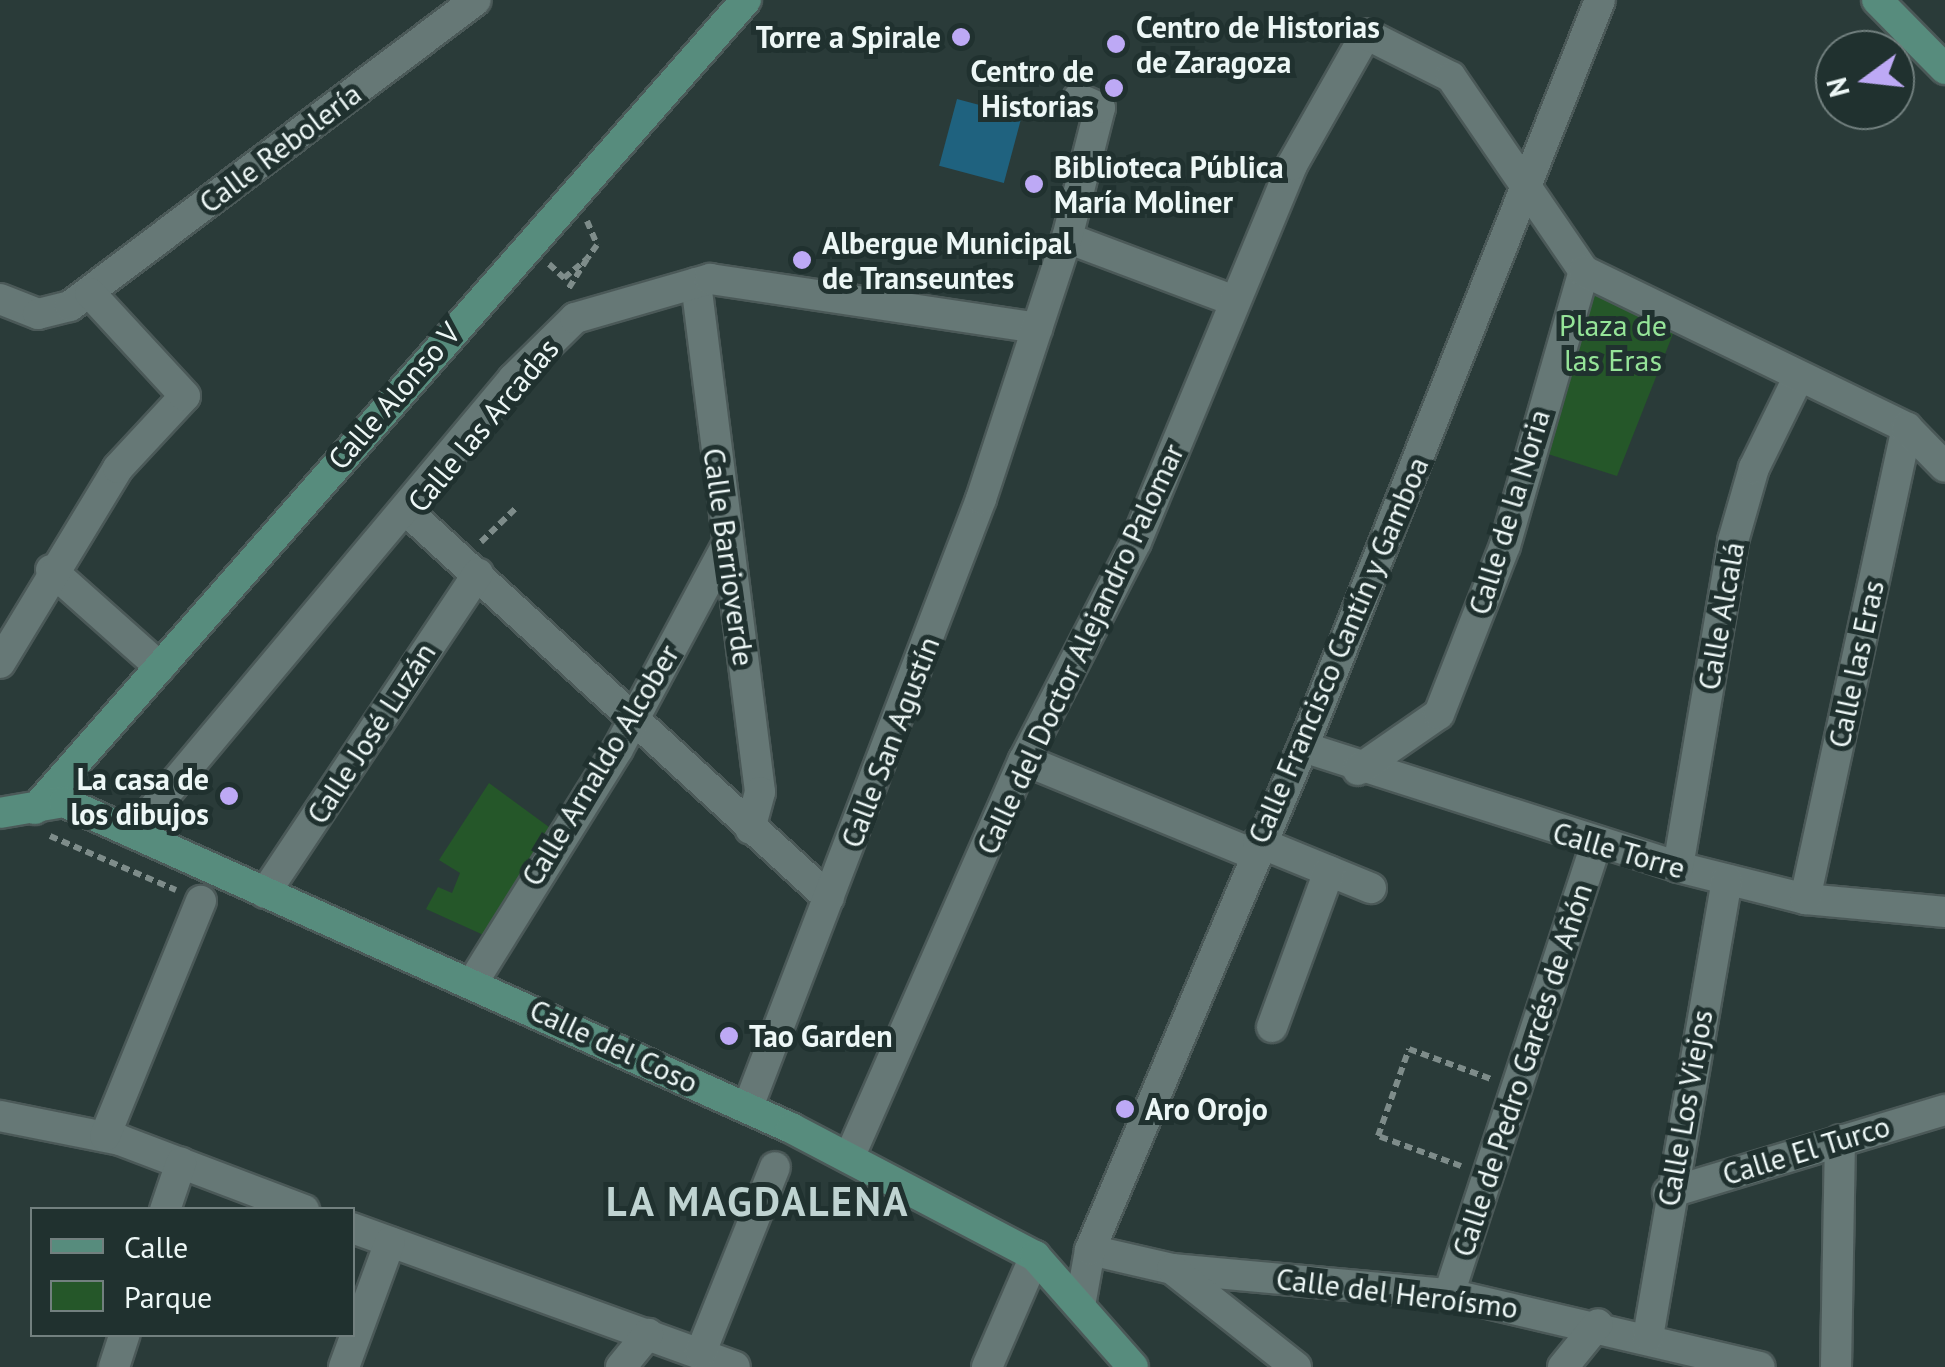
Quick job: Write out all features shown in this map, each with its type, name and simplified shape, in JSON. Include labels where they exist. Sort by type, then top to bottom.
[{"type":"street","name":"Calle Alonso V","points":[[48,798],[746,0]]},
{"type":"street","name":"Calle Francisco Cantín y Gamboa","points":[[1081,1300],[1090,1250],[1256,848],[1304,747],[1600,0]]},
{"type":"street","points":[[1878,0],[1945,69]]},
{"type":"street","name":"Calle Rebolería","points":[[0,300],[38,314],[90,293],[472,1]]},
{"type":"street","name":"Calle del Doctor Alejandro Palomar","points":[[849,1158],[1024,760],[1136,542],[1292,165],[1366,34],[1451,77],[1526,186]]},
{"type":"street","name":"Calle San Agustín","points":[[748,1107],[1022,374],[1030,328],[1067,238],[1100,108],[1078,98]]},
{"type":"street","points":[[1526,186],[1584,270],[1907,428],[1945,467]]},
{"type":"street","points":[[1067,238],[1236,301]]},
{"type":"street","name":"Calle de la Noria","points":[[1358,770],[1439,714],[1504,546],[1584,270]]},
{"type":"street","name":"Calle las Arcadas","points":[[133,832],[408,512],[513,379],[587,315],[696,283],[772,286],[1030,328]]},
{"type":"street","name":"Calle Barrioverde","points":[[696,283],[726,547],[760,792],[750,829]]},
{"type":"street","points":[[0,663],[51,570],[118,468],[185,396],[90,293]]},
{"type":"street","name":"Calle Alcalá","points":[[1678,867],[1733,541],[1754,468],[1799,376]]},
{"type":"street","name":"Calle las Eras","points":[[1804,899],[1907,428]]},
{"type":"street","points":[[408,512],[631,723],[829,898]]},
{"type":"street","name":"Calle Arnaldo Alcober","points":[[473,982],[631,723],[726,547]]},
{"type":"street","name":"Calle José Luzán","points":[[266,893],[470,567]]},
{"type":"street","points":[[51,570],[160,667]]},
{"type":"street","name":"Calle Torre","points":[[1304,747],[1358,770],[1596,845],[1726,880],[1804,899],[1945,912]]},
{"type":"street","points":[[1024,760],[1372,888]]},
{"type":"street","points":[[0,813],[48,798]]},
{"type":"street","points":[[0,834],[48,798]]},
{"type":"street","name":"Calle del Coso","points":[[48,798],[473,982],[748,1107],[849,1158],[1035,1256],[1081,1300],[1133,1367]]},
{"type":"street","name":"Calle de Pedro Garcés de Añón","points":[[1449,1294],[1596,845]]},
{"type":"street","points":[[1272,1027],[1330,871]]},
{"type":"street","name":"Calle Los Viejos","points":[[1648,1338],[1668,1193],[1726,880]]},
{"type":"street","points":[[105,1136],[201,901]]},
{"type":"street","name":"Calle El Turco","points":[[1668,1193],[1945,1110]]},
{"type":"street","points":[[0,1116],[105,1136],[296,1207]]},
{"type":"street","points":[[1836,1367],[1840,1140]]},
{"type":"street","points":[[166,1207],[182,1163]]},
{"type":"street","points":[[355,1229],[616,1320],[723,1362],[775,1167]]},
{"type":"street","points":[[344,1367],[390,1242]]},
{"type":"street","name":"Calle del Heroísmo","points":[[1090,1250],[1172,1269],[1449,1294],[1598,1324],[1760,1367]]},
{"type":"street","points":[[987,1367],[1035,1256]]},
{"type":"street","points":[[1172,1269],[1296,1367]]},
{"type":"street","points":[[1563,1367],[1598,1324]]},
{"type":"street","points":[[620,1367],[648,1334]]},
{"type":"street","points":[[114,1367],[123,1337]]},
{"type":"path","points":[[587,221],[598,245],[564,288],[587,315]]},
{"type":"path","points":[[549,264],[564,278],[587,259]]},
{"type":"path","points":[[470,567],[518,508]]},
{"type":"path","points":[[37,835],[201,901]]},
{"type":"path","points":[[1481,1173],[1378,1136],[1409,1049],[1509,1086]]},
{"type":"green space","name":"Plaza de las Eras","points":[[1584,271],[1680,316],[1617,476],[1529,448]]},
{"type":"green space","points":[[489,783],[553,830],[488,937],[426,909],[438,887],[452,893],[460,873],[439,860]]},
{"type":"water","points":[[957,99],[1022,116],[1004,183],[939,166]]},
{"type":"place","name":"Torre a Spirale","points":[[961,37]]},
{"type":"place","name":"Centro de Historias de Zaragoza","points":[[1116,44]]},
{"type":"place","name":"Centro de Historias","points":[[1114,88]]},
{"type":"place","name":"Biblioteca Pública María Moliner","points":[[1034,184]]},
{"type":"place","name":"Albergue Municipal de Transeuntes","points":[[802,260]]},
{"type":"place","name":"La casa de los dibujos","points":[[229,796]]},
{"type":"place","name":"Tao Garden","points":[[729,1036]]},
{"type":"place","name":"Aro Orojo","points":[[1125,1109]]},
{"type":"district","name":"LA MAGDALENA","points":[[758,1201]]}]
